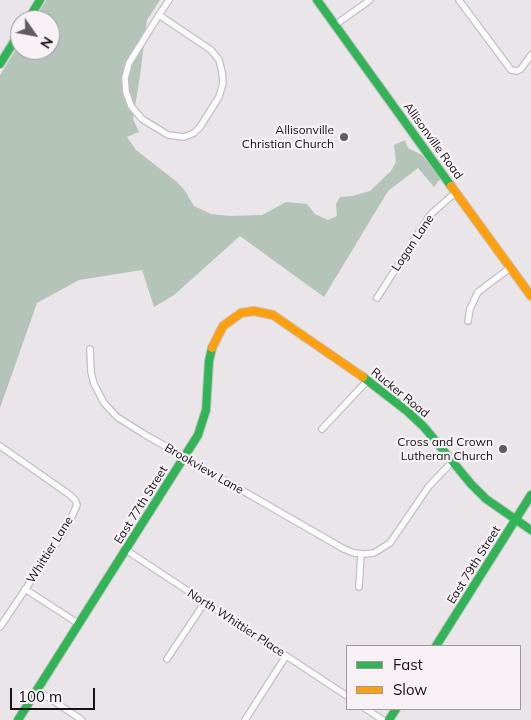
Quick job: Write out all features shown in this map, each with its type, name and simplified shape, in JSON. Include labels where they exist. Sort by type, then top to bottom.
[{"type":"street","points":[[159,16],[211,50],[222,70],[223,82],[219,96],[200,127],[186,137],[170,136],[146,121],[133,108],[126,92],[125,78],[129,63],[169,0]]},
{"type":"street","name":"Allisonville Road","points":[[317,0],[531,296]]},
{"type":"street","points":[[335,25],[370,0]]},
{"type":"street","points":[[459,0],[509,68],[515,71],[522,69],[531,55]]},
{"type":"street","points":[[0,64],[10,48]]},
{"type":"street","name":"Logan Lane","points":[[376,298],[430,214],[456,192]]},
{"type":"street","points":[[468,321],[470,310],[478,292],[510,268]]},
{"type":"street","name":"East 77th Street","points":[[18,720],[184,458],[202,425],[206,410],[210,358],[219,333],[229,320],[241,314],[254,311],[262,312]]},
{"type":"street","name":"Rucker Road","points":[[262,312],[278,318],[349,366],[417,420],[482,495],[531,530]]},
{"type":"street","name":"Brookview Lane","points":[[90,348],[93,382],[110,410],[122,421],[344,549],[361,554]]},
{"type":"street","points":[[322,429],[367,381]]},
{"type":"street","name":"Whittier Lane","points":[[0,446],[70,495],[76,500],[77,505],[66,528],[0,627]]},
{"type":"street","points":[[359,587],[361,554],[377,552],[390,543],[429,486],[453,461]]},
{"type":"street","name":"East 79th Street","points":[[437,645],[531,495]]},
{"type":"street","name":"North Whittier Place","points":[[126,550],[346,695]]},
{"type":"street","points":[[25,589],[79,624]]},
{"type":"street","points":[[167,659],[205,602]]},
{"type":"street","points":[[245,720],[286,656]]},
{"type":"street","points":[[37,690],[82,720]]},
{"type":"street","points":[[368,710],[384,720]]},
{"type":"green space","points":[[46,0],[160,0],[147,20],[133,119],[139,132],[127,137],[136,150],[177,182],[194,206],[211,214],[230,216],[262,215],[286,202],[307,204],[315,214],[328,220],[337,216],[336,204],[340,197],[370,191],[391,171],[396,162],[394,145],[405,140],[408,148],[422,155],[441,178],[434,187],[418,168],[388,191],[324,297],[240,236],[174,295],[154,307],[142,270],[79,280],[37,303],[0,408],[0,75],[10,59],[60,60],[60,10],[40,10]]},
{"type":"traffic: fast","points":[[34,10],[40,0]]},
{"type":"traffic: fast","points":[[317,0],[451,186]]},
{"type":"traffic: fast","points":[[0,64],[10,48]]},
{"type":"traffic: fast","points":[[18,720],[198,435],[206,410],[209,361],[212,348]]},
{"type":"traffic: fast","points":[[363,377],[407,411],[424,427],[471,484],[486,499],[531,530]]},
{"type":"traffic: fast","points":[[437,645],[531,495]]},
{"type":"traffic: fast","points":[[389,720],[395,710]]},
{"type":"traffic: slow","points":[[451,186],[531,296]]},
{"type":"traffic: slow","points":[[212,348],[223,326],[241,313],[254,311],[273,315],[363,377]]},
{"type":"place","name":"Allisonville Christian Church","points":[[344,137]]},
{"type":"place","name":"Cross and Crown Lutheran Church","points":[[503,449]]}]
